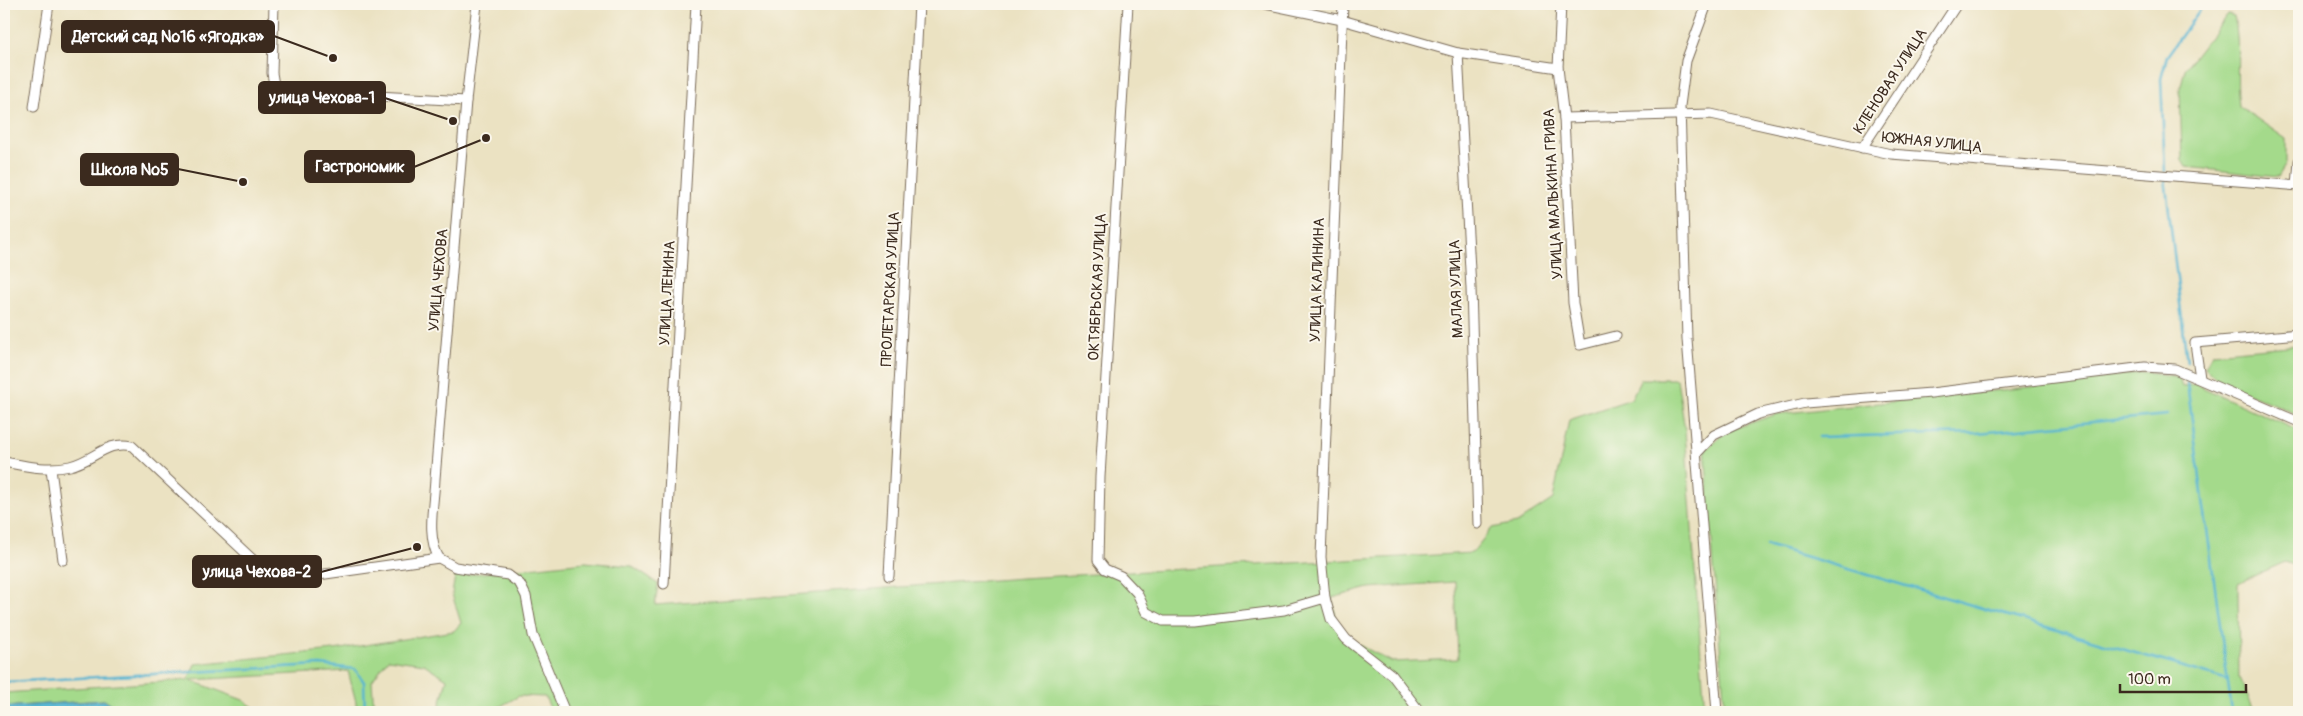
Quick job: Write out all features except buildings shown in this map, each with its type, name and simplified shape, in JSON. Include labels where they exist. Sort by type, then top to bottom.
[{"type":"street","points":[[34,107],[49,4]]},
{"type":"street","points":[[274,4],[272,72],[274,85],[283,89],[307,92],[466,101]]},
{"type":"street","name":"УЛИЦА ЧЕХОВА","points":[[439,558],[434,550],[432,537],[435,479],[466,101],[477,4]]},
{"type":"street","name":"УЛИЦА ЛЕНИНА","points":[[664,584],[696,4]]},
{"type":"street","name":"ПРОЛЕТАРСКАЯ УЛИЦА","points":[[888,576],[918,4]]},
{"type":"street","name":"ОКТЯБРЬСКАЯ УЛИЦА","points":[[1128,4],[1100,477],[1098,560],[1105,569],[1121,576],[1136,592],[1146,612],[1163,621],[1195,622],[1284,610],[1325,598]]},
{"type":"street","points":[[1265,4],[1342,20],[1458,53],[1558,68]]},
{"type":"street","name":"УЛИЦА КАЛИНИНА","points":[[1343,4],[1321,557],[1325,598],[1331,619],[1346,639],[1392,675],[1420,712]]},
{"type":"street","name":"УЛИЦА МАЛЬКИНА ГРИВА","points":[[1561,4],[1558,68],[1564,118],[1573,303],[1580,345],[1616,336]]},
{"type":"street","points":[[1707,4],[1686,61],[1680,114],[1687,339],[1717,712]]},
{"type":"street","name":"КЛЕНОВАЯ УЛИЦА","points":[[1862,148],[1957,4]]},
{"type":"street","name":"МАЛАЯ УЛИЦА","points":[[1458,53],[1471,288],[1478,524]]},
{"type":"street","name":"ЮЖНАЯ УЛИЦА","points":[[1564,118],[1711,114],[1891,154],[2298,186]]},
{"type":"street","points":[[2298,186],[2299,161]]},
{"type":"street","points":[[2200,378],[2195,343],[2299,334]]},
{"type":"street","points":[[1696,453],[1714,435],[1758,414],[1805,403],[1931,393],[2145,367],[2175,369],[2200,378],[2299,422]]},
{"type":"street","points":[[4,462],[51,469],[73,465],[112,445],[132,446],[266,572],[290,579],[439,558],[455,566],[508,575],[520,584],[526,596],[533,635],[565,712]]},
{"type":"street","points":[[51,469],[63,560]]},
{"type":"green space","points":[[2228,14],[2234,16],[2236,27],[2239,106],[2286,139],[2286,164],[2278,177],[2187,167],[2182,161],[2180,89],[2185,69]]},
{"type":"green space","points":[[2299,345],[2299,415],[2217,380],[2205,367],[2213,353]]},
{"type":"green space","points":[[2143,372],[2179,378],[2182,387],[2195,384],[2299,431],[2299,567],[2285,562],[2238,583],[2239,678],[2255,712],[1725,712],[1705,450],[1727,431],[1777,414],[2058,384]]},
{"type":"green space","points":[[1641,379],[1677,379],[1685,430],[1705,712],[552,712],[545,697],[519,696],[490,712],[438,712],[447,679],[424,664],[388,659],[372,681],[374,712],[356,712],[356,702],[348,671],[190,680],[243,700],[261,712],[123,712],[104,700],[4,707],[4,693],[188,680],[195,664],[334,650],[454,631],[461,623],[452,594],[455,576],[585,562],[631,566],[658,584],[655,605],[1022,578],[1472,553],[1492,528],[1517,523],[1553,499],[1569,420],[1631,399]],"holes":[[[1455,582],[1458,659],[1392,662],[1350,640],[1336,618],[1332,598],[1369,588]]]},
{"type":"water","points":[[104,700],[123,712],[4,712],[4,707]]},
{"type":"waterway","points":[[2165,172],[2161,79],[2167,56],[2204,4]]},
{"type":"waterway","points":[[2165,178],[2187,362]]},
{"type":"waterway","points":[[2187,383],[2232,712]]},
{"type":"waterway","points":[[1819,437],[1977,433],[2167,415]]},
{"type":"waterway","points":[[1766,545],[2228,680]]},
{"type":"waterway","points":[[4,682],[320,665],[355,669],[364,682],[365,712]]},
{"type":"place","name":"Детский сад №16 «Ягодка»","points":[[333,58]]},
{"type":"place","name":"улица Чехова-1","points":[[453,121]]},
{"type":"place","name":"Гастрономик","points":[[486,138]]},
{"type":"place","name":"Школа №5","points":[[243,182]]},
{"type":"place","name":"улица Чехова-2","points":[[417,547]]}]
